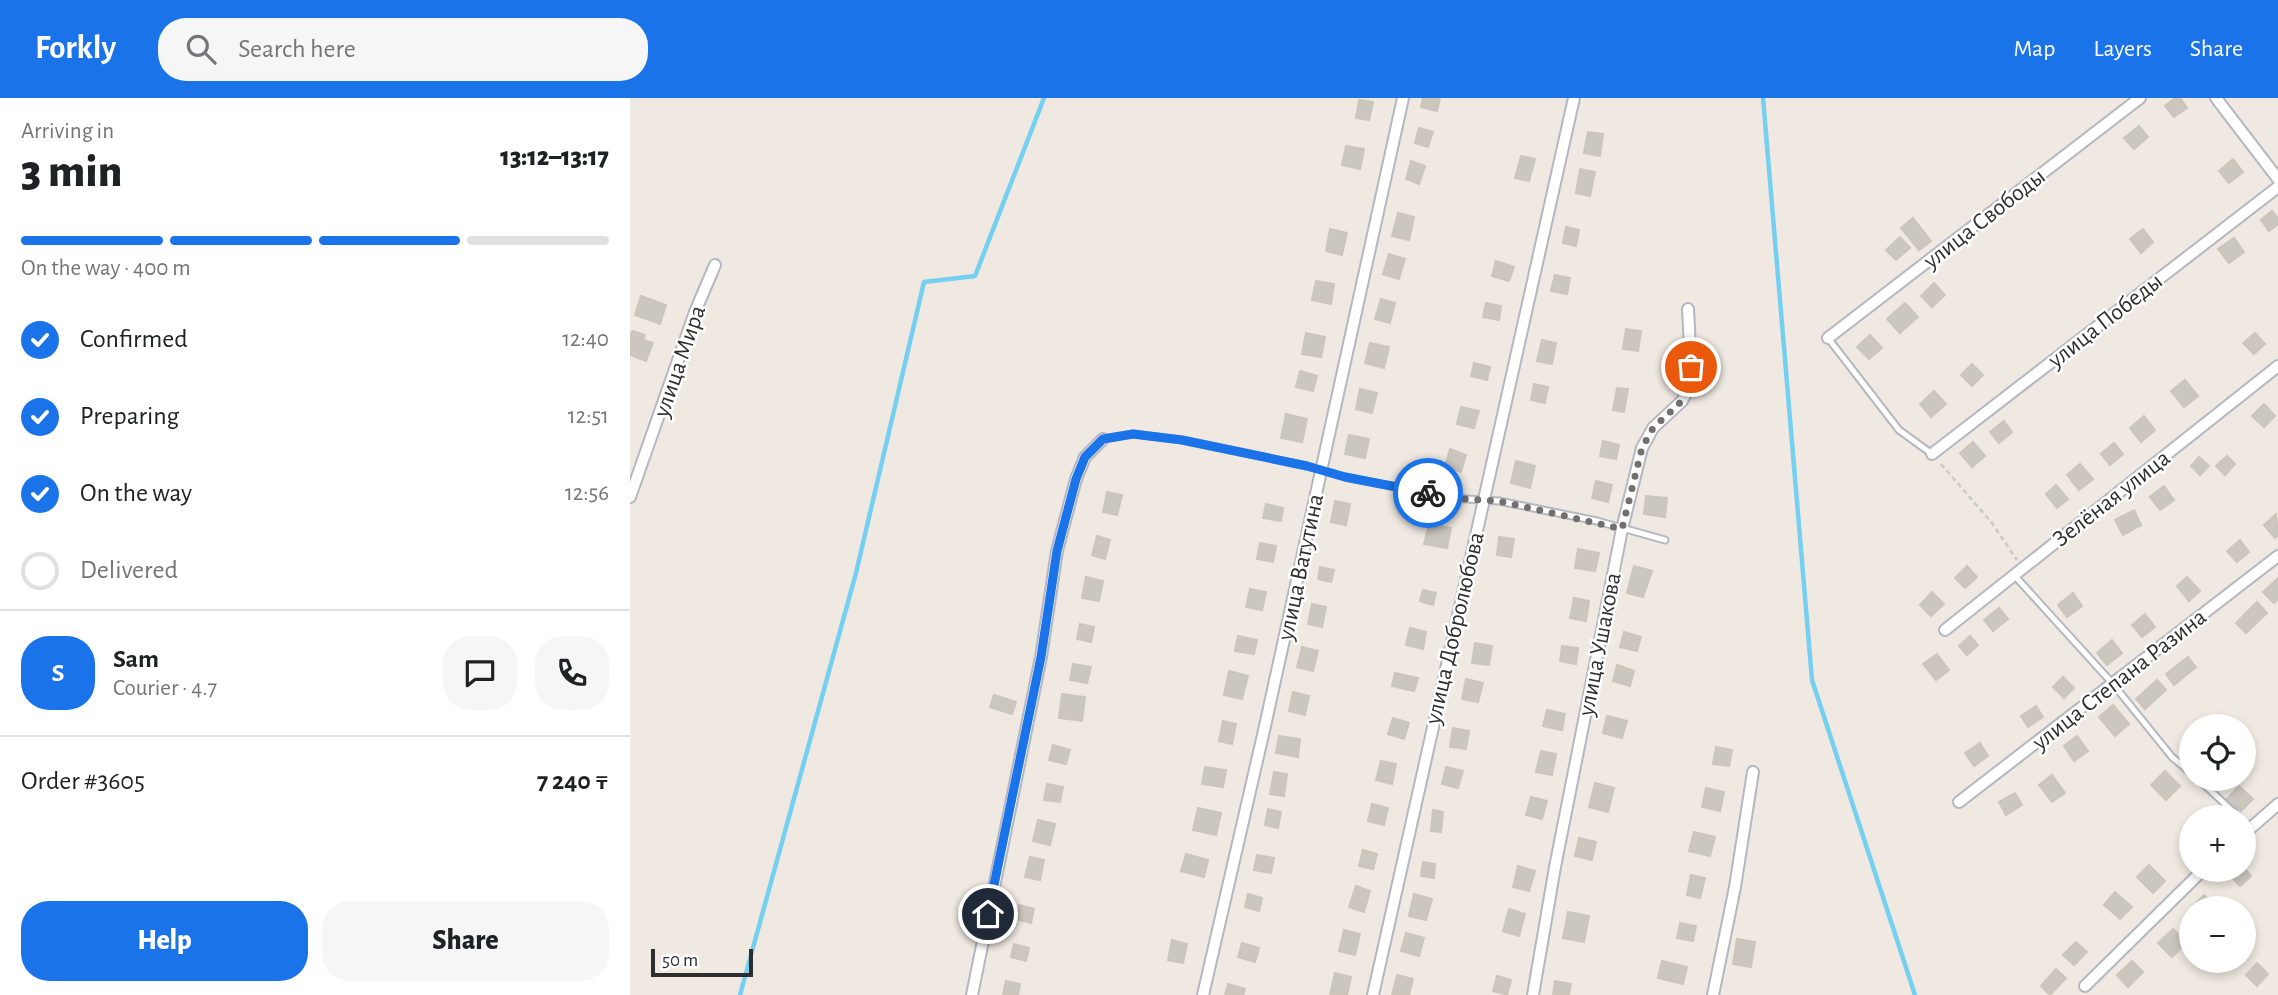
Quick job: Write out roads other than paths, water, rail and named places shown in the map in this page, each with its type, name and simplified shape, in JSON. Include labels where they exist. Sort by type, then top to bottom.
[{"type":"street","name":"улица Ватутина","points":[[1203,995],[1403,98]]},
{"type":"street","name":"улица Добролюбова","points":[[1373,995],[1574,98]]},
{"type":"street","name":"улица Свободы","points":[[1828,338],[2140,98]]},
{"type":"street","points":[[2216,98],[2278,179]]},
{"type":"street","name":"улица Победы","points":[[1932,454],[2278,187]]},
{"type":"street","name":"улица Мира","points":[[630,497],[695,312],[715,265]]},
{"type":"street","name":"улица Ушакова","points":[[1533,995],[1555,867],[1622,529],[1642,448],[1653,428],[1682,401],[1689,388],[1691,367],[1688,309]]},
{"type":"street","name":"Зелёная улица","points":[[1945,630],[2278,366]]},
{"type":"street","points":[[972,995],[1041,657],[1057,551],[1076,479],[1085,457],[1103,439]]},
{"type":"street","name":"улица Степана Разина","points":[[1959,802],[2278,556]]},
{"type":"street","points":[[1713,995],[1735,887],[1753,772]]},
{"type":"street","points":[[2256,820],[2278,804]]},
{"type":"street","points":[[2085,986],[2191,882]]},
{"type":"lane","points":[[1828,338],[1899,430],[1932,454]]},
{"type":"lane","points":[[1103,439],[1133,434],[1182,440],[1451,498],[1499,501],[1664,540]]},
{"type":"lane","points":[[2018,572],[2179,763]]},
{"type":"lane","points":[[2211,791],[2226,805]]},
{"type":"waterway","points":[[740,995],[856,573],[924,282],[975,276],[1044,98]]},
{"type":"waterway","points":[[1763,98],[1812,680],[1915,995]]}]
